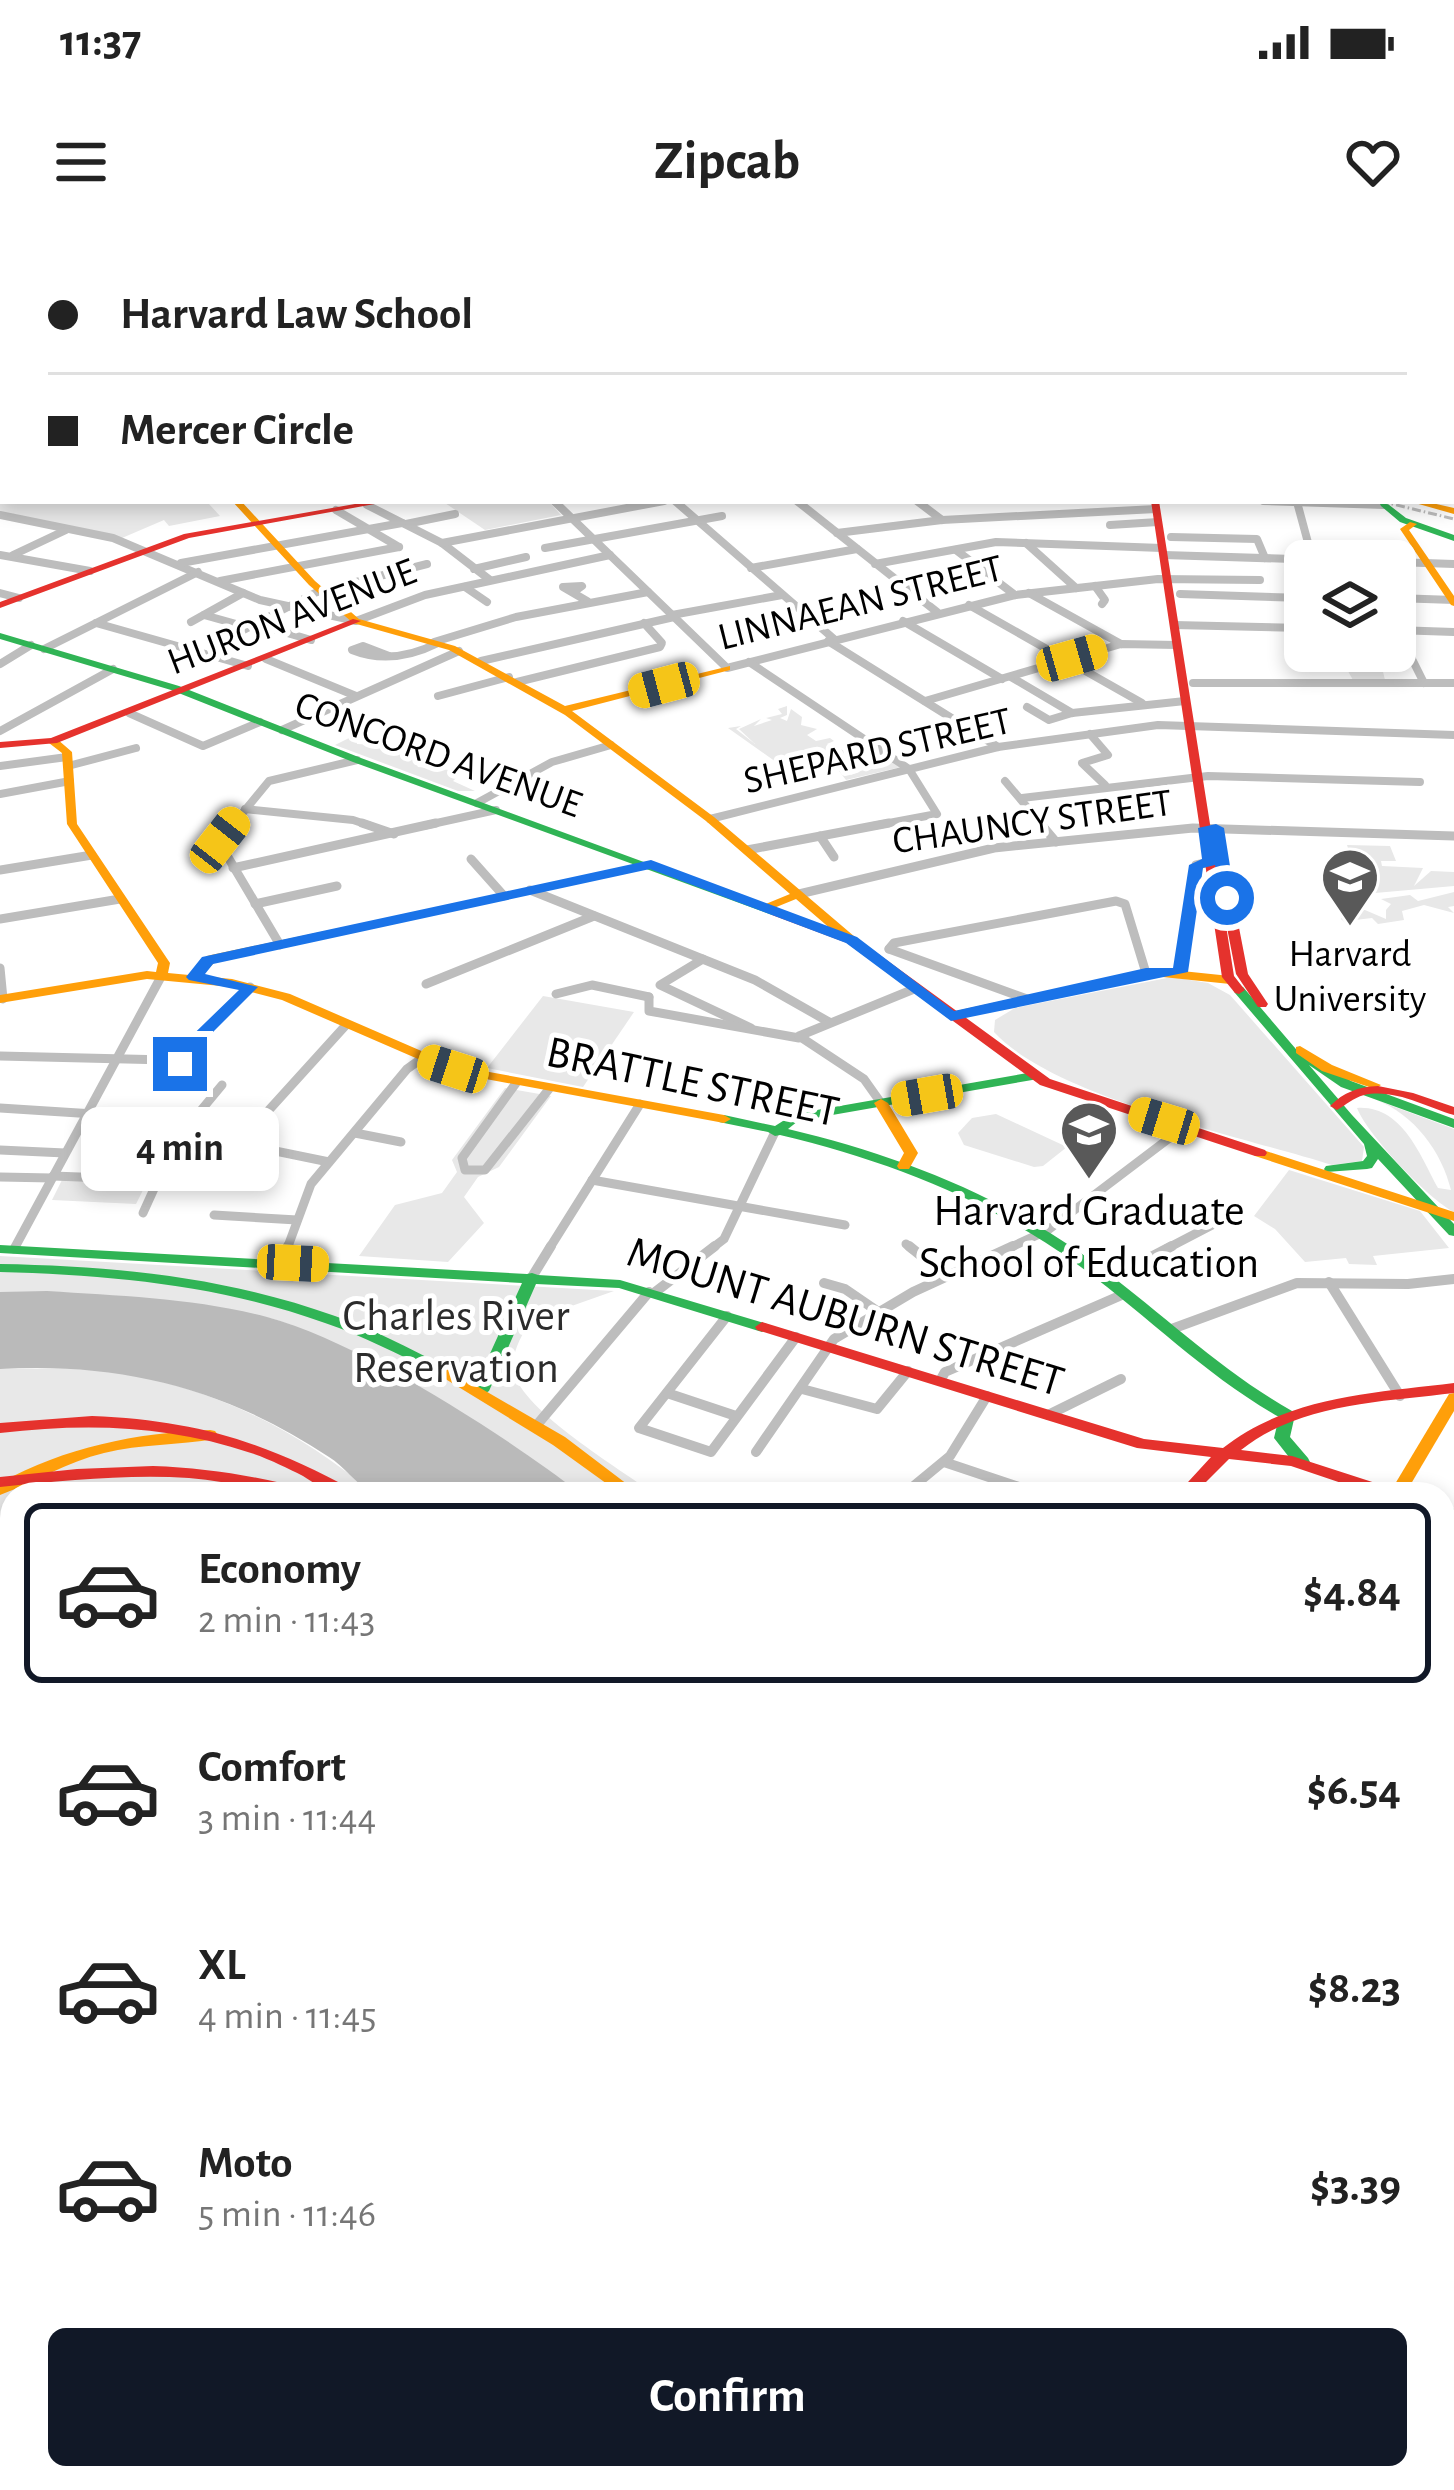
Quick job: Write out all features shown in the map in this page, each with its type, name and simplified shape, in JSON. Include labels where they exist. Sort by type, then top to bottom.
[{"type":"main road","points":[[239,504],[320,591],[356,621],[481,661],[563,710],[710,819],[851,940],[1033,1076],[1454,1216]]},
{"type":"main road","points":[[6,599],[187,536],[372,504]]},
{"type":"main road","points":[[1385,504],[1412,524],[1454,538]]},
{"type":"main road","points":[[1425,504],[1454,511]]},
{"type":"main road","points":[[1412,524],[1404,529],[1454,601]]},
{"type":"main road","points":[[1163,528],[1237,980],[1300,1050],[1330,1075],[1454,1124]]},
{"type":"main road","name":"HURON AVENUE","points":[[0,746],[53,741],[356,621]]},
{"type":"main road","name":"CONCORD AVENUE","points":[[0,636],[184,692],[851,940]]},
{"type":"main road","name":"LINNAEAN STREET","points":[[563,710],[727,668]]},
{"type":"main road","points":[[53,741],[68,768],[72,824],[164,963],[162,975]]},
{"type":"main road","points":[[1211,828],[1210,862],[1237,980],[1342,1112],[1454,1232]]},
{"type":"main road","points":[[194,977],[211,959],[651,864]]},
{"type":"main road","points":[[765,908],[799,894]]},
{"type":"main road","points":[[951,1016],[1146,973],[1180,972],[1237,980]]},
{"type":"main road","name":"BRATTLE STREET","points":[[1,999],[162,975],[250,987],[421,1059],[775,1132],[904,1166],[970,1192],[1041,1234],[1107,1280],[1252,1397],[1287,1415]]},
{"type":"main road","points":[[990,1044],[984,1020],[1002,1005]]},
{"type":"main road","points":[[1300,1050],[1327,1068],[1454,1111]]},
{"type":"main road","points":[[775,1132],[790,1119],[1033,1076]]},
{"type":"main road","points":[[1342,1112],[1346,1095],[1361,1089],[1412,1099]]},
{"type":"main road","points":[[1342,1112],[1358,1100],[1387,1098]]},
{"type":"main road","points":[[881,1103],[911,1154],[904,1166]]},
{"type":"main road","points":[[1308,1165],[1361,1168],[1373,1159],[1371,1144]]},
{"type":"main road","name":"MOUNT AUBURN STREET","points":[[7,1249],[612,1283],[1158,1448],[1306,1465],[1358,1482]]},
{"type":"main road","points":[[0,1268],[123,1270],[244,1288],[338,1318],[481,1391],[615,1482]]},
{"type":"main road","points":[[467,1273],[506,1287],[515,1300],[514,1315]]},
{"type":"main road","points":[[481,1391],[532,1277]]},
{"type":"main road","points":[[1194,1482],[1214,1454],[1248,1431],[1287,1415],[1454,1388]]},
{"type":"main road","points":[[1402,1482],[1454,1398]]},
{"type":"main road","points":[[1287,1415],[1281,1432],[1284,1442],[1306,1465]]},
{"type":"main road","points":[[0,1428],[106,1418],[164,1423],[227,1436],[300,1465],[328,1482]]},
{"type":"main road","points":[[19,1482],[70,1455],[123,1440],[227,1436]]},
{"type":"main road","points":[[1158,1448],[1188,1482]]},
{"type":"main road","points":[[87,1482],[213,1474],[263,1482]]},
{"type":"street","points":[[557,504],[727,668]]},
{"type":"street","points":[[442,543],[626,504]]},
{"type":"street","points":[[678,504],[831,640],[998,747]]},
{"type":"street","points":[[801,504],[937,612]]},
{"type":"street","points":[[920,504],[942,520]]},
{"type":"street","points":[[1298,504],[1307,540]]},
{"type":"street","points":[[367,505],[442,543],[490,580]]},
{"type":"street","points":[[217,581],[399,547],[336,510]]},
{"type":"street","points":[[179,563],[455,514]]},
{"type":"street","points":[[0,515],[147,549],[243,593],[356,621]]},
{"type":"street","points":[[545,548],[722,516]]},
{"type":"street","points":[[838,533],[942,520],[1163,528],[1265,558],[1284,559]]},
{"type":"street","points":[[1110,525],[1256,539],[1265,558]]},
{"type":"street","points":[[5,556],[70,528]]},
{"type":"street","points":[[874,564],[956,550],[1163,528]]},
{"type":"street","points":[[1026,543],[1076,588]]},
{"type":"street","points":[[751,568],[857,549]]},
{"type":"street","points":[[956,550],[1015,595]]},
{"type":"street","name":"HURON AVENUE","points":[[356,621],[465,586],[610,555]]},
{"type":"street","points":[[5,556],[90,571]]},
{"type":"street","points":[[474,569],[526,556]]},
{"type":"street","points":[[1416,563],[1454,564]]},
{"type":"street","points":[[232,636],[320,591],[427,564]]},
{"type":"street","points":[[0,664],[198,572]]},
{"type":"street","points":[[1175,584],[1260,580]]},
{"type":"street","points":[[1175,584],[1284,596]]},
{"type":"street","name":"LINNAEAN STREET","points":[[727,668],[1015,595],[1175,584]]},
{"type":"street","points":[[465,586],[487,602]]},
{"type":"street","points":[[1095,586],[1106,600],[1102,604]]},
{"type":"street","points":[[574,591],[587,602]]},
{"type":"street","points":[[282,730],[356,696],[484,625],[648,592]]},
{"type":"street","points":[[191,622],[243,593]]},
{"type":"street","points":[[1029,593],[1121,644]]},
{"type":"street","points":[[481,661],[782,595]]},
{"type":"street","points":[[1416,599],[1454,601]]},
{"type":"street","points":[[969,604],[1142,703]]},
{"type":"street","points":[[204,615],[311,640]]},
{"type":"street","points":[[96,622],[257,663],[356,696]]},
{"type":"street","points":[[903,622],[1072,713]]},
{"type":"street","points":[[438,696],[660,647],[662,643],[644,623]]},
{"type":"street","points":[[925,701],[1121,644],[1179,632],[1284,629]]},
{"type":"street","points":[[1416,631],[1454,632]]},
{"type":"street","points":[[389,656],[439,649]]},
{"type":"street","points":[[747,850],[937,814],[909,769],[749,662]]},
{"type":"street","points":[[1416,667],[1424,683]]},
{"type":"street","points":[[0,731],[112,669]]},
{"type":"street","points":[[1027,707],[1049,720],[1189,692],[1454,683]]},
{"type":"street","points":[[976,686],[989,695]]},
{"type":"street","points":[[128,713],[203,746],[260,722]]},
{"type":"street","name":"SHEPARD STREET","points":[[710,819],[998,747],[1090,734],[1194,725],[1454,735]]},
{"type":"street","points":[[1090,734],[1108,752],[1082,761],[1102,783]]},
{"type":"street","points":[[477,803],[552,762],[611,745]]},
{"type":"street","points":[[0,794],[136,748]]},
{"type":"street","points":[[280,945],[219,843],[272,779],[357,760]]},
{"type":"street","points":[[0,766],[68,768]]},
{"type":"street","points":[[1020,796],[1102,783],[1126,788],[1203,777],[1420,782]]},
{"type":"street","points":[[1005,781],[1056,842]]},
{"type":"street","points":[[245,808],[353,820],[394,834]]},
{"type":"street","points":[[233,868],[496,810]]},
{"type":"street","name":"CHAUNCY STREET","points":[[799,894],[973,852],[1211,828],[1454,836]]},
{"type":"street","points":[[820,836],[835,857]]},
{"type":"street","points":[[0,870],[92,855]]},
{"type":"street","points":[[471,859],[504,896]]},
{"type":"street","points":[[1180,972],[1196,865],[1210,862]]},
{"type":"street","points":[[255,904],[337,886]]},
{"type":"street","points":[[530,890],[755,980],[829,1022]]},
{"type":"street","points":[[0,919],[119,898]]},
{"type":"street","points":[[1027,999],[889,949],[894,943],[1119,901],[1125,904],[1146,973]]},
{"type":"street","points":[[426,984],[451,970],[561,935],[594,916]]},
{"type":"street","points":[[703,959],[660,984],[650,997],[649,1011],[799,1038],[864,1079],[881,1103]]},
{"type":"street","points":[[0,968],[1,999]]},
{"type":"street","points":[[7,1249],[52,1177],[162,975]]},
{"type":"street","points":[[556,994],[574,984],[593,982],[650,997]]},
{"type":"street","points":[[660,984],[753,1030]]},
{"type":"street","points":[[0,1055],[153,1062],[161,1069],[173,1069],[180,1056],[250,987]]},
{"type":"street","points":[[799,1038],[914,989]]},
{"type":"street","points":[[239,1143],[346,1025]]},
{"type":"street","points":[[281,1262],[309,1187],[407,1069],[421,1059]]},
{"type":"street","points":[[516,1082],[462,1158],[464,1170],[485,1170],[498,1159],[549,1089]]},
{"type":"street","points":[[183,1132],[222,1085]]},
{"type":"street","points":[[532,1277],[640,1104]]},
{"type":"street","points":[[0,1108],[88,1113],[329,1162]]},
{"type":"street","points":[[756,1452],[829,1347],[946,1276],[1041,1234],[1184,1127]]},
{"type":"street","points":[[536,1426],[652,1293],[719,1244],[775,1132]]},
{"type":"street","points":[[355,1133],[401,1142]]},
{"type":"street","points":[[0,1150],[65,1154]]},
{"type":"street","points":[[0,1177],[158,1180],[143,1213]]},
{"type":"street","points":[[592,1180],[845,1225]]},
{"type":"street","points":[[1107,1280],[1239,1211]]},
{"type":"street","points":[[214,1215],[297,1220]]},
{"type":"street","points":[[905,1244],[946,1276]]},
{"type":"street","points":[[1169,1330],[1294,1283],[1413,1284],[1454,1279]]},
{"type":"street","points":[[1329,1282],[1400,1396]]},
{"type":"street","points":[[824,1283],[845,1289],[880,1313]]},
{"type":"street","points":[[940,1381],[945,1372],[1124,1294]]},
{"type":"street","points":[[727,1316],[639,1428],[710,1452],[796,1337]]},
{"type":"street","points":[[802,1389],[877,1408],[908,1371]]},
{"type":"street","points":[[1048,1415],[1121,1379]]},
{"type":"street","points":[[667,1393],[736,1416]]},
{"type":"street","points":[[919,1482],[944,1462],[987,1396]]},
{"type":"street","points":[[944,1462],[1004,1482]]},
{"type":"green space","points":[[0,504],[209,504],[220,516],[169,526],[164,520],[122,538],[0,513]]},
{"type":"green space","points":[[446,504],[551,504],[561,515],[485,530]]},
{"type":"green space","points":[[1348,672],[1383,672],[1385,680],[1353,680]]},
{"type":"green space","points":[[787,706],[787,715],[780,718],[787,721],[791,709],[802,717],[801,725],[817,729],[807,735],[816,741],[830,738],[834,741],[827,744],[853,754],[872,748],[887,758],[849,756],[846,760],[852,762],[841,766],[851,775],[890,759],[901,767],[846,780],[836,767],[827,770],[823,765],[793,774],[728,728],[741,726],[736,729],[755,744],[739,729],[761,719],[754,726],[772,720],[766,718],[782,714],[778,709]]},
{"type":"green space","points":[[355,735],[357,744],[394,746],[398,752],[400,745],[429,744],[427,751],[409,752],[418,767],[449,770],[456,778],[453,781],[475,791],[458,791],[335,745]]},
{"type":"green space","points":[[1347,845],[1390,846],[1396,861],[1381,861],[1382,866],[1423,868],[1414,886],[1431,871],[1454,872],[1454,886],[1375,893],[1371,872],[1364,872],[1357,858],[1351,858]]},
{"type":"green space","points":[[1454,892],[1454,906],[1448,907],[1454,913],[1424,905],[1402,911],[1404,920],[1378,924],[1372,918],[1355,920],[1351,928],[1341,919],[1345,910],[1365,910],[1386,919],[1391,904],[1381,899],[1410,895],[1418,901]]},
{"type":"green space","points":[[1172,977],[1208,983],[1230,995],[1364,1147],[1362,1161],[1332,1165],[1152,1112],[1059,1076],[994,1032],[995,1020],[1015,1008]]},
{"type":"green space","points":[[543,996],[634,1012],[583,1087],[487,1068]]},
{"type":"green space","points":[[505,1088],[551,1096],[499,1167],[478,1177],[464,1197],[484,1223],[448,1262],[359,1256],[395,1205],[442,1193],[457,1172],[452,1160]]},
{"type":"green space","points":[[1376,1100],[1454,1129],[1454,1212],[1415,1180],[1363,1119],[1357,1108],[1373,1109],[1398,1123],[1438,1188],[1451,1190],[1424,1136]]},
{"type":"green space","points":[[996,1114],[1067,1147],[1043,1166],[1034,1167],[964,1145],[958,1133],[972,1118]]},
{"type":"green space","points":[[1289,1170],[1420,1211],[1449,1248],[1373,1256],[1377,1265],[1349,1264],[1346,1258],[1305,1262],[1275,1229],[1254,1216]]},
{"type":"green space","points":[[62,1180],[146,1184],[136,1204],[52,1200]]},
{"type":"green space","name":"Charles River Reservation","points":[[0,1256],[614,1291],[532,1320],[513,1365],[521,1387],[535,1404],[636,1482],[563,1482],[439,1401],[270,1318],[0,1292]]},
{"type":"green space","name":"Charles River Reservation","points":[[94,1368],[172,1384],[277,1427],[359,1482],[0,1482],[0,1369]]},
{"type":"shaded area","points":[[0,1292],[158,1299],[267,1317],[388,1369],[564,1482],[358,1482],[291,1433],[212,1397],[89,1370],[0,1369]]},
{"type":"railway","points":[[1392,504],[1454,519]]},
{"type":"traffic: fast","points":[[1384,504],[1403,520],[1454,538]]},
{"type":"traffic: fast","points":[[0,636],[175,688],[357,760],[776,913]]},
{"type":"traffic: fast","points":[[1239,990],[1347,1118],[1454,1232]]},
{"type":"traffic: fast","points":[[1306,1057],[1346,1084],[1454,1124]]},
{"type":"traffic: fast","points":[[775,1132],[794,1118],[1033,1076]]},
{"type":"traffic: fast","points":[[724,1119],[865,1154],[999,1209],[1081,1260],[1207,1362],[1287,1415]]},
{"type":"traffic: fast","points":[[1331,1169],[1367,1165],[1374,1156],[1371,1144]]},
{"type":"traffic: fast","points":[[0,1249],[620,1284],[762,1327]]},
{"type":"traffic: fast","points":[[0,1268],[116,1273],[226,1289],[333,1320],[439,1369]]},
{"type":"traffic: fast","points":[[481,1391],[532,1277]]},
{"type":"traffic: fast","points":[[1287,1415],[1282,1438],[1302,1462]]},
{"type":"traffic: slow","points":[[239,504],[312,583],[356,621],[452,648],[569,713],[710,819],[851,940]]},
{"type":"traffic: slow","points":[[1425,504],[1454,511]]},
{"type":"traffic: slow","points":[[1413,524],[1404,529],[1454,603]]},
{"type":"traffic: slow","points":[[563,710],[727,668]]},
{"type":"traffic: slow","points":[[53,741],[67,752],[72,824],[164,963],[162,975]]},
{"type":"traffic: slow","points":[[194,977],[211,959],[651,864]]},
{"type":"traffic: slow","points":[[765,908],[799,894]]},
{"type":"traffic: slow","points":[[951,1016],[1153,972],[1230,980]]},
{"type":"traffic: slow","points":[[0,999],[147,975],[232,983],[286,997],[453,1069],[724,1119]]},
{"type":"traffic: slow","points":[[1300,1050],[1327,1068],[1375,1085]]},
{"type":"traffic: slow","points":[[881,1103],[911,1153],[904,1166]]},
{"type":"traffic: slow","points":[[1260,1153],[1454,1217]]},
{"type":"traffic: slow","points":[[439,1369],[559,1441],[615,1482]]},
{"type":"traffic: slow","points":[[1404,1482],[1454,1398]]},
{"type":"traffic: slow","points":[[14,1482],[101,1448],[210,1435]]},
{"type":"traffic: jam","points":[[0,605],[187,536],[370,504]]},
{"type":"traffic: jam","points":[[1155,504],[1228,977],[1239,990]]},
{"type":"traffic: jam","points":[[0,745],[53,741],[356,621]]},
{"type":"traffic: jam","points":[[1229,907],[1242,974],[1262,1004]]},
{"type":"traffic: jam","points":[[776,913],[851,940],[1045,1082],[1260,1153]]},
{"type":"traffic: jam","points":[[1337,1106],[1349,1096],[1378,1090],[1454,1111]]},
{"type":"traffic: jam","points":[[762,1327],[1143,1444],[1292,1461],[1355,1482]]},
{"type":"traffic: jam","points":[[1196,1482],[1244,1439],[1275,1422],[1340,1403],[1454,1388]]},
{"type":"traffic: jam","points":[[0,1428],[92,1421],[180,1428],[265,1452],[326,1482]]},
{"type":"traffic: jam","points":[[0,1482],[115,1472],[190,1473],[254,1482]]},
{"type":"place","name":"Harvard University","points":[[1350,928]]},
{"type":"place","name":"Harvard Graduate School of Education","points":[[1089,1181]]},
{"type":"route","points":[[180,1064],[180,1056],[250,987],[194,977],[207,961],[651,864],[851,940],[951,1016],[1146,973],[1180,972],[1196,865],[1210,862],[1205,828],[1216,828],[1227,898]]}]
